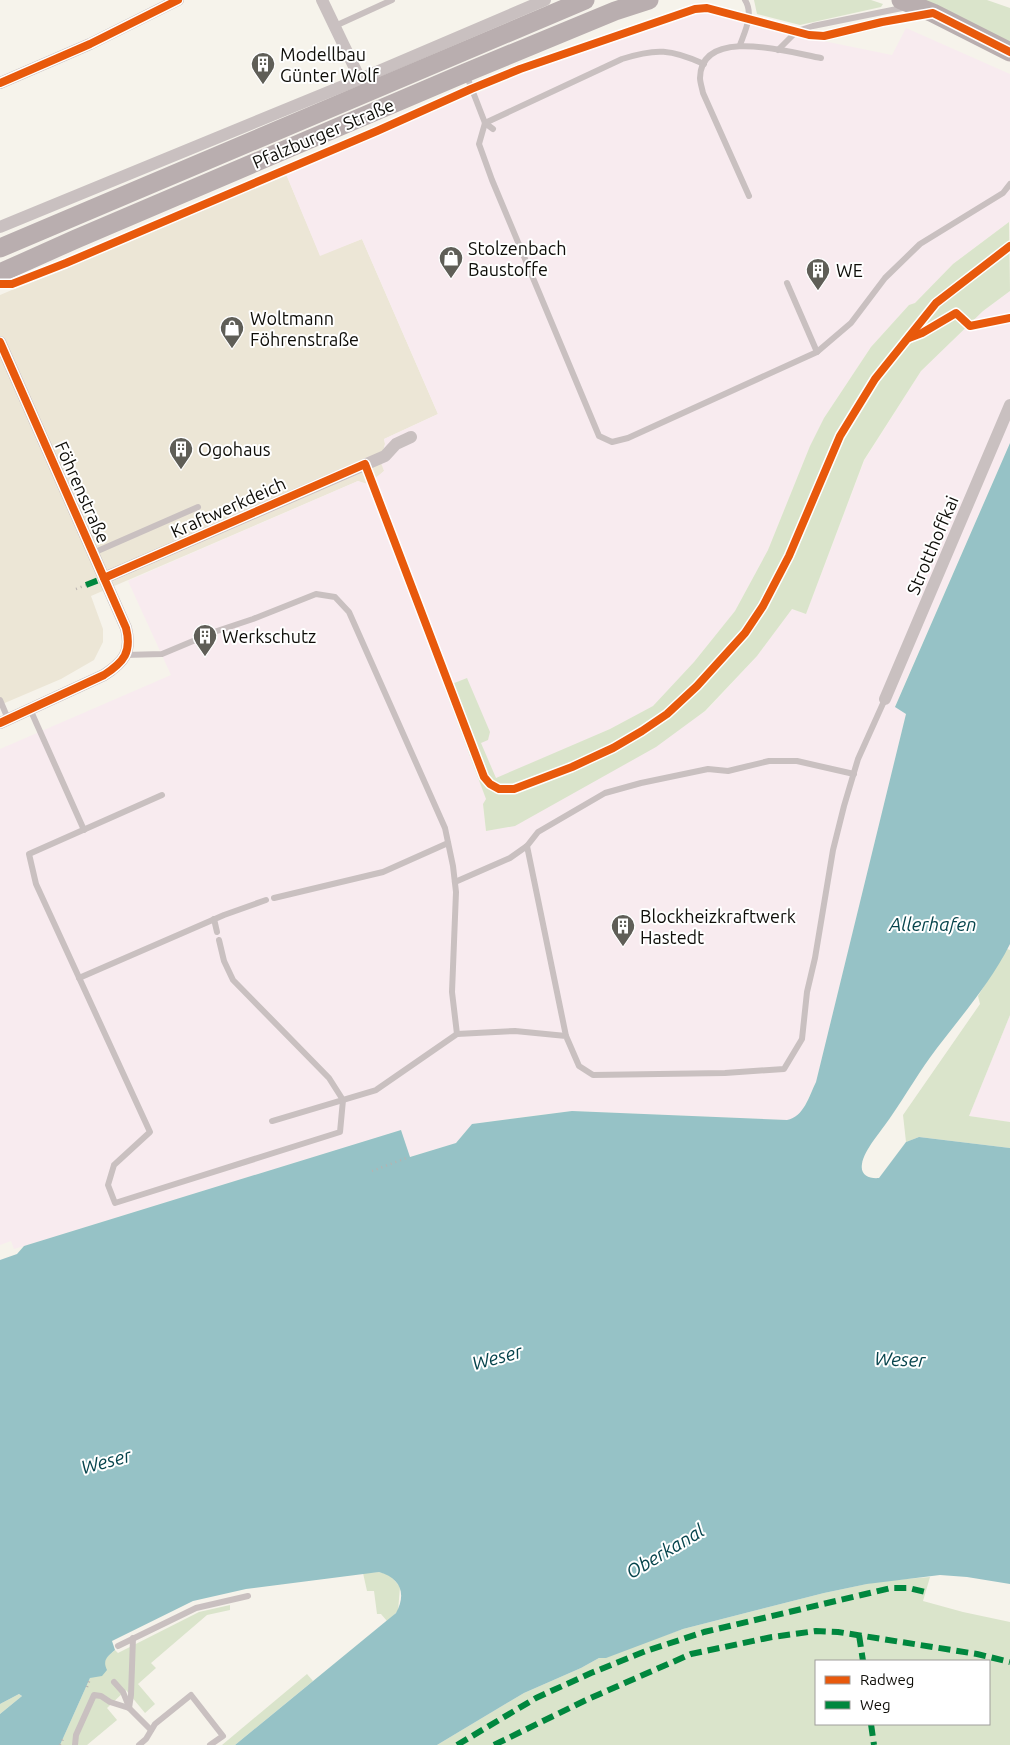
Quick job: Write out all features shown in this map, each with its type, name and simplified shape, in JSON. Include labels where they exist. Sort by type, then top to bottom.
[{"type":"main road","name":"Pfalzburger Straße","points":[[0,248],[558,4],[585,0]]},
{"type":"main road","name":"Pfalzburger Straße","points":[[0,273],[76,238],[465,73],[615,11],[649,0]]},
{"type":"main road","points":[[908,3],[933,13],[1010,52]]},
{"type":"street","points":[[0,83],[90,44],[178,0]]},
{"type":"street","points":[[322,0],[360,79]]},
{"type":"street","name":"Pfalzburger Straße","points":[[0,227],[360,79],[558,4]]},
{"type":"street","name":"Föhrenstraße","points":[[0,342],[126,628],[130,642],[125,655]]},
{"type":"street","name":"Strotthoffkai","points":[[885,699],[1010,405]]},
{"type":"street","name":"Kraftwerkdeich","points":[[104,578],[385,456],[396,444],[411,437]]},
{"type":"street","points":[[4,721],[104,675],[118,666],[125,655]]},
{"type":"lane","points":[[335,26],[392,0]]},
{"type":"lane","points":[[740,45],[750,18],[747,3],[744,0]]},
{"type":"lane","points":[[778,50],[797,31],[908,3]]},
{"type":"lane","points":[[749,196],[703,93],[700,77],[704,64],[711,53],[740,45],[821,58]]},
{"type":"lane","points":[[484,123],[622,59],[643,52],[663,51],[683,54],[704,64]]},
{"type":"lane","points":[[465,73],[484,123],[479,144],[492,180],[599,436],[612,442],[628,438],[817,352],[851,323],[885,278],[920,244],[1003,193],[1010,184]]},
{"type":"lane","points":[[484,123],[493,129]]},
{"type":"lane","points":[[787,283],[817,352]]},
{"type":"lane","points":[[93,553],[198,507]]},
{"type":"lane","points":[[125,655],[162,654],[316,594],[335,597],[349,612],[445,828],[456,892],[452,992],[457,1034]]},
{"type":"lane","points":[[527,846],[566,1036],[580,1066],[594,1075],[725,1073],[784,1069],[802,1039],[807,992],[815,958],[833,850],[858,759],[885,699]]},
{"type":"lane","points":[[0,700],[4,721]]},
{"type":"lane","points":[[30,709],[84,830]]},
{"type":"lane","points":[[455,882],[510,858],[527,846],[538,832],[605,793],[708,769],[728,771],[769,761],[797,761],[854,774]]},
{"type":"lane","points":[[162,795],[29,854],[36,884],[150,1132],[114,1165],[108,1185],[115,1202],[340,1132],[343,1100],[329,1078],[233,980],[224,961],[219,940]]},
{"type":"lane","points":[[274,898],[383,872],[448,843]]},
{"type":"lane","points":[[79,978],[214,919],[266,900]]},
{"type":"lane","points":[[214,919],[217,932]]},
{"type":"lane","points":[[272,1121],[376,1090],[457,1034],[515,1031],[566,1036]]},
{"type":"lane","points":[[118,1646],[196,1608],[248,1596]]},
{"type":"lane","points":[[129,1708],[134,1638]]},
{"type":"lane","points":[[114,1682],[123,1692],[129,1708],[151,1730]]},
{"type":"lane","points":[[139,1745],[146,1739],[155,1724],[191,1694],[223,1736],[210,1745]]},
{"type":"lane","points":[[75,1745],[76,1735],[94,1695],[129,1708]]},
{"type":"path","points":[[76,589],[86,585]]},
{"type":"path","points":[[372,1171],[409,1157]]},
{"type":"shaded area","points":[[698,12],[728,17],[828,42],[892,55],[906,28],[1010,74],[1010,223],[953,264],[915,303],[909,305],[871,347],[824,418],[810,446],[768,550],[735,611],[694,662],[653,706],[610,729],[495,779],[481,743],[467,678],[444,687],[486,799],[483,805],[486,831],[706,711],[757,656],[792,609],[806,614],[864,461],[921,371],[983,311],[1010,291],[1010,443],[895,706],[906,714],[816,1082],[804,1107],[794,1119],[787,1120],[572,1111],[538,1115],[472,1124],[456,1143],[409,1157],[401,1130],[14,1249],[11,1241],[0,1245],[0,749],[171,675],[128,581],[358,481],[368,484],[384,471],[378,455],[383,452],[384,439],[438,414],[362,239],[320,256],[286,174],[567,55]]},
{"type":"shaded area","points":[[286,174],[320,255],[362,239],[438,414],[384,439],[384,471],[368,485],[358,481],[91,596],[103,629],[103,642],[94,660],[61,679],[0,705],[0,295]]},
{"type":"shaded area","points":[[1010,1015],[1010,1122],[969,1116]]},
{"type":"green space","points":[[754,0],[871,0],[883,4],[881,7],[800,25],[757,14]]},
{"type":"green space","points":[[912,0],[987,0],[1010,8],[1010,43]]},
{"type":"green space","points":[[1009,222],[1010,291],[983,311],[921,371],[864,460],[806,614],[792,609],[757,656],[705,711],[656,747],[515,826],[486,831],[483,804],[486,799],[444,687],[467,678],[490,732],[488,740],[481,743],[496,778],[610,729],[653,706],[694,662],[735,611],[768,550],[810,446],[824,418],[871,347],[909,305],[915,303],[953,264]]},
{"type":"green space","points":[[1007,949],[1010,950],[1010,1015],[969,1116],[1010,1122],[1010,1148],[919,1137],[906,1142],[903,1115],[980,1004],[978,996]]},
{"type":"green space","points":[[379,1572],[390,1575],[400,1587],[398,1611],[387,1621],[381,1614],[377,1614],[374,1591],[367,1591],[363,1573]]},
{"type":"green space","points":[[930,1577],[923,1601],[1010,1622],[1010,1745],[437,1745],[524,1693],[599,1658],[683,1629],[824,1593],[881,1581]]},
{"type":"green space","points":[[230,1605],[230,1610],[207,1615],[151,1663],[156,1668],[138,1684],[155,1704],[145,1713],[126,1690],[107,1708],[117,1720],[87,1745],[60,1745],[90,1678],[104,1665],[106,1658],[115,1650],[118,1653],[199,1612]]},
{"type":"green space","points":[[307,1674],[313,1681],[235,1745],[222,1745]]},
{"type":"green space","points":[[19,1694],[22,1696],[0,1714],[0,1704]]},
{"type":"water","points":[[1010,443],[1010,944],[985,985],[931,1056],[870,1146],[863,1158],[862,1171],[866,1176],[879,1178],[906,1142],[919,1137],[1010,1148],[1010,1584],[940,1575],[867,1584],[683,1629],[606,1658],[599,1658],[524,1693],[437,1745],[235,1745],[396,1613],[401,1599],[400,1587],[397,1582],[379,1572],[246,1589],[193,1601],[112,1641],[115,1650],[105,1661],[107,1670],[102,1676],[90,1678],[60,1745],[0,1745],[0,1714],[22,1696],[19,1694],[0,1704],[0,1260],[17,1254],[24,1246],[401,1130],[410,1157],[456,1143],[472,1124],[572,1111],[787,1120],[798,1115],[816,1082],[906,714],[895,707]]},
{"type":"marked path","points":[[86,585],[104,578]]},
{"type":"marked path","points":[[457,1745],[536,1698],[646,1651],[704,1632],[891,1588],[909,1588],[925,1592]]},
{"type":"marked path","points":[[494,1745],[586,1700],[691,1654],[772,1637],[816,1631],[838,1632],[977,1654],[1010,1662]]},
{"type":"marked path","points":[[859,1635],[863,1660]]},
{"type":"marked path","points":[[871,1725],[874,1745]]},
{"type":"cycle path","points":[[0,83],[90,44],[178,0]]},
{"type":"cycle path","points":[[0,284],[12,284],[66,263],[520,69],[695,9],[707,8],[809,35],[824,36],[882,22],[933,13],[1010,52]]},
{"type":"cycle path","points":[[104,578],[365,464],[484,777],[490,784],[499,789],[514,789],[572,767],[613,748],[667,714],[697,686],[745,633],[763,606],[789,556],[840,436],[875,379],[936,303],[1010,246]]},
{"type":"cycle path","points":[[909,338],[922,333],[956,313],[970,326],[1010,318]]},
{"type":"cycle path","points":[[0,342],[128,636],[125,656],[117,666],[104,675],[0,723]]},
{"type":"place","name":"Modellbau Günter Wolf","points":[[263,85]]},
{"type":"place","name":"Stolzenbach Baustoffe","points":[[451,279]]},
{"type":"place","name":"WE","points":[[818,291]]},
{"type":"place","name":"Woltmann Föhrenstraße","points":[[232,349]]},
{"type":"place","name":"Ogohaus","points":[[181,470]]},
{"type":"place","name":"Werkschutz","points":[[205,657]]},
{"type":"place","name":"Blockheizkraftwerk Hastedt","points":[[623,947]]},
{"type":"water label","name":"Allerhafen","points":[[933,924]]},
{"type":"water label","name":"Weser","points":[[497,1357]]},
{"type":"water label","name":"Weser","points":[[900,1359]]},
{"type":"water label","name":"Weser","points":[[106,1461]]},
{"type":"water label","name":"Oberkanal","points":[[665,1551]]}]
